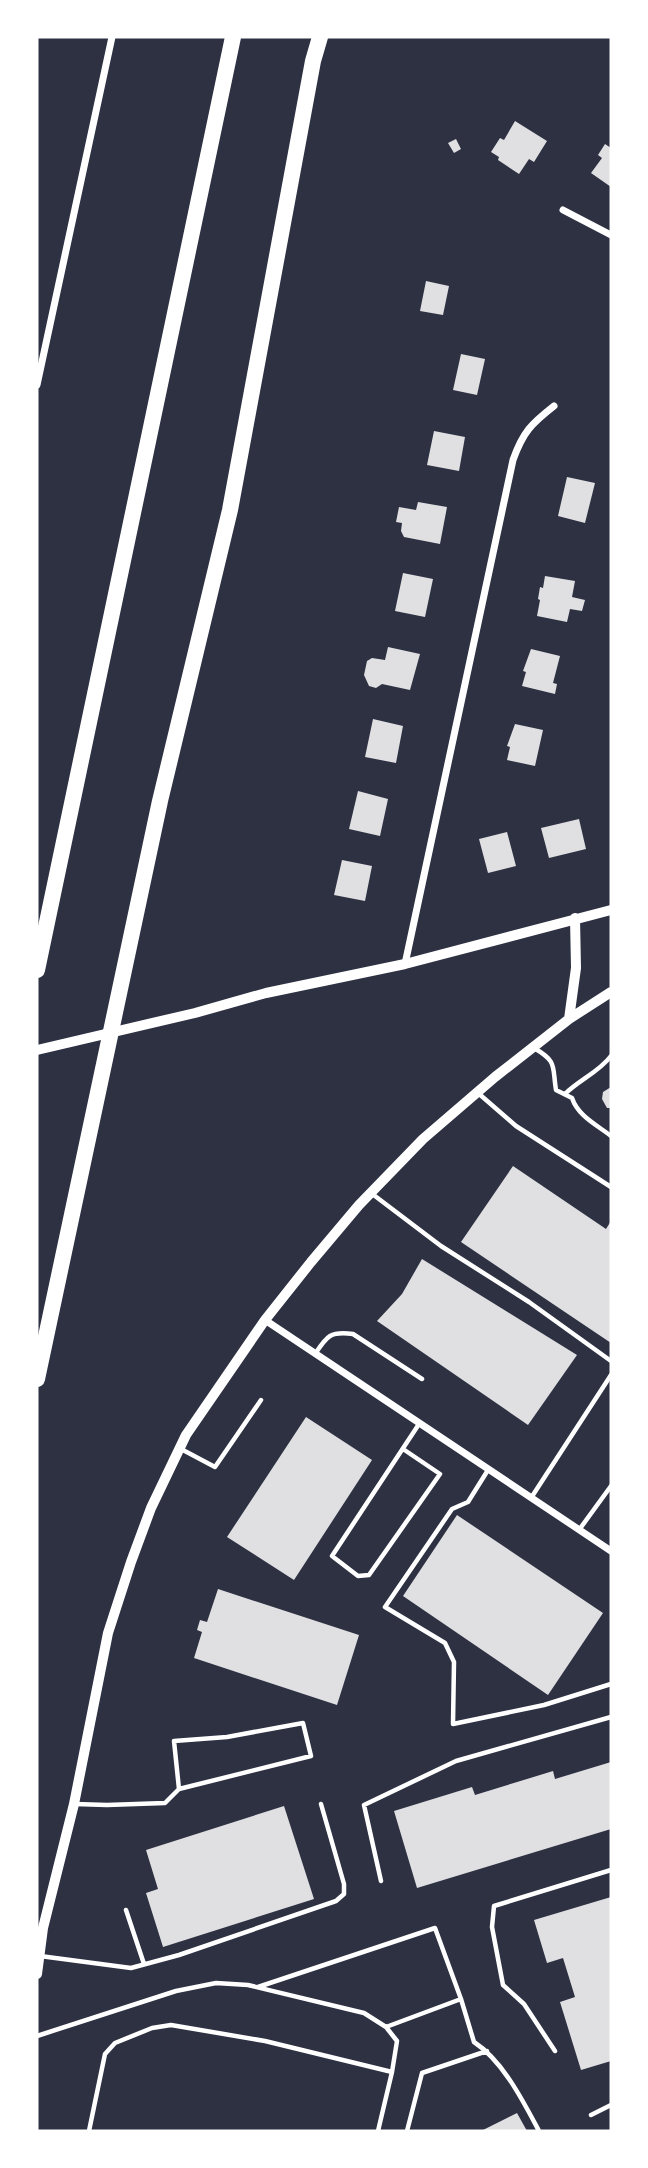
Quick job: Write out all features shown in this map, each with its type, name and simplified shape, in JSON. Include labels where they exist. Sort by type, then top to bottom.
[{"type":"highway","points":[[37,970],[233,37]]},
{"type":"highway","points":[[37,1379],[160,801],[230,510],[320,37]]},
{"type":"street","points":[[37,385],[112,37]]},
{"type":"street","points":[[563,210],[611,235]]},
{"type":"street","points":[[405,964],[513,460],[520,439],[533,422],[554,406]]},
{"type":"street","points":[[37,1050],[195,1013],[266,993],[405,964],[611,910]]},
{"type":"street","points":[[569,1019],[576,968],[575,918]]},
{"type":"street","points":[[37,1974],[43,1928],[74,1804],[108,1633],[135,1551],[186,1435],[265,1320],[310,1262],[423,1139],[533,1047],[569,1019],[611,992]]},
{"type":"street","points":[[265,1320],[611,1551]]},
{"type":"lane","points":[[533,1047],[553,1062],[556,1090],[572,1098],[580,1112],[611,1136]]},
{"type":"lane","points":[[565,1094],[605,1064],[611,1056]]},
{"type":"lane","points":[[477,1093],[516,1126],[611,1187]]},
{"type":"lane","points":[[372,1193],[441,1246],[529,1302],[611,1361]]},
{"type":"lane","points":[[315,1354],[327,1337],[339,1332],[353,1334],[422,1379]]},
{"type":"lane","points":[[531,1499],[611,1375]]},
{"type":"lane","points":[[180,1448],[215,1467],[261,1400]]},
{"type":"lane","points":[[403,1448],[440,1474],[369,1575],[358,1576],[332,1556],[403,1448],[419,1424]]},
{"type":"lane","points":[[488,1470],[468,1502],[452,1509],[385,1607],[445,1643],[454,1662],[453,1724],[544,1704],[611,1684]]},
{"type":"lane","points":[[579,1530],[611,1486]]},
{"type":"lane","points":[[381,1881],[364,1805],[456,1760],[611,1717]]},
{"type":"lane","points":[[74,1804],[165,1803],[179,1789],[311,1756],[303,1723],[227,1737],[174,1741],[179,1789]]},
{"type":"lane","points":[[39,1956],[131,1968],[179,1955],[336,1901],[344,1894],[344,1884],[321,1804]]},
{"type":"lane","points":[[555,2051],[524,2004],[503,1985],[492,1927],[494,1906],[611,1870]]},
{"type":"lane","points":[[126,1910],[145,1964]]},
{"type":"lane","points":[[258,1987],[435,1928],[474,2042],[488,2051],[523,2100],[539,2131]]},
{"type":"lane","points":[[37,2036],[176,1991],[216,1983],[258,1987],[364,2013],[386,2026],[397,2041],[378,2131]]},
{"type":"lane","points":[[386,2026],[461,1998]]},
{"type":"lane","points":[[89,2131],[105,2054],[115,2043],[152,2028],[171,2025],[265,2041],[392,2072]]},
{"type":"lane","points":[[407,2131],[422,2073],[488,2051]]},
{"type":"lane","points":[[591,2115],[611,2105]]},
{"type":"building","points":[[515,121],[547,141],[534,162],[529,159],[519,174],[491,152],[500,138],[504,140]]},
{"type":"building","points":[[456,139],[461,149],[454,153],[448,143]]},
{"type":"building","points":[[605,144],[611,148],[611,187],[591,173],[602,158],[598,155]]},
{"type":"building","points":[[426,281],[449,286],[443,315],[420,311]]},
{"type":"building","points":[[461,354],[485,359],[477,395],[453,390]]},
{"type":"building","points":[[434,431],[465,437],[459,471],[427,465]]},
{"type":"building","points":[[567,477],[595,483],[585,523],[558,516]]},
{"type":"building","points":[[418,502],[447,507],[440,544],[404,537],[401,531],[402,523],[396,522],[399,507],[416,510]]},
{"type":"building","points":[[403,573],[433,579],[425,617],[395,611]]},
{"type":"building","points":[[545,576],[575,581],[572,597],[585,600],[582,611],[570,609],[567,622],[537,616],[540,587],[543,588]]},
{"type":"building","points":[[388,647],[420,654],[410,690],[382,684],[376,688],[369,686],[364,675],[367,661],[372,658],[385,660]]},
{"type":"building","points":[[531,649],[560,656],[553,683],[557,684],[555,694],[522,686],[526,672],[523,671]]},
{"type":"building","points":[[373,719],[403,726],[396,763],[365,757]]},
{"type":"building","points":[[515,724],[543,730],[535,766],[507,760],[510,747],[507,746]]},
{"type":"building","points":[[358,791],[388,799],[380,836],[349,829]]},
{"type":"building","points":[[579,819],[586,849],[549,858],[541,828]]},
{"type":"building","points":[[507,832],[516,866],[488,873],[479,839]]},
{"type":"building","points":[[342,860],[372,866],[365,901],[334,895]]},
{"type":"building","points":[[611,1087],[611,1108],[607,1108],[602,1099],[603,1092]]},
{"type":"building","points":[[513,1166],[606,1229],[611,1221],[611,1343],[461,1242]]},
{"type":"building","points":[[422,1259],[577,1355],[528,1425],[377,1321],[402,1294]]},
{"type":"building","points":[[306,1417],[372,1460],[294,1580],[227,1537]]},
{"type":"building","points":[[457,1515],[603,1613],[548,1695],[403,1596]]},
{"type":"building","points":[[218,1589],[359,1635],[337,1705],[194,1658],[202,1632],[197,1630],[200,1620],[207,1622]]},
{"type":"building","points":[[611,1762],[611,1829],[417,1888],[394,1811],[472,1787],[475,1795],[553,1771],[555,1779]]},
{"type":"building","points":[[284,1806],[314,1899],[163,1947],[146,1893],[158,1889],[146,1850]]},
{"type":"building","points":[[611,1897],[611,2061],[581,2070],[560,2002],[575,1997],[563,1958],[547,1963],[534,1920]]},
{"type":"building","points":[[517,2113],[527,2131],[481,2131]]}]
